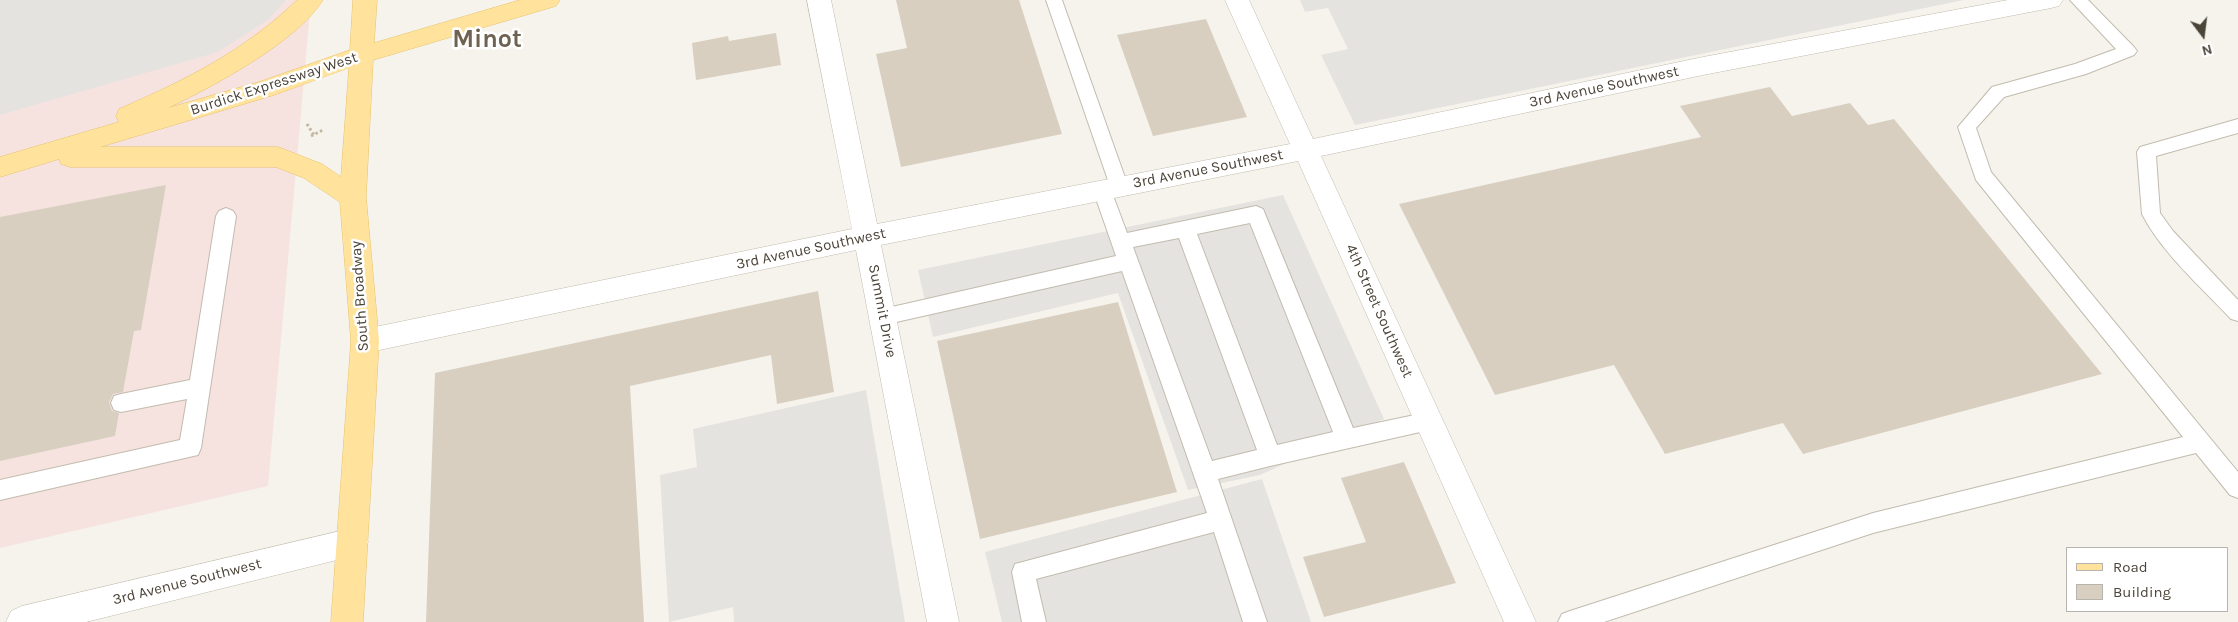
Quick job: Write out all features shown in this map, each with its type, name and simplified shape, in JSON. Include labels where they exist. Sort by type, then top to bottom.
[{"type":"main road","points":[[38,157],[141,110],[227,66],[272,37],[311,0]]},
{"type":"main road","name":"South Broadway","points":[[347,622],[365,342],[353,196],[365,0]]},
{"type":"main road","name":"Burdick Expressway West","points":[[0,167],[265,89],[361,55],[548,0]]},
{"type":"main road","points":[[38,157],[278,157],[313,171],[353,196]]},
{"type":"street","name":"Summit Drive","points":[[819,0],[943,622]]},
{"type":"street","name":"4th Street Southwest","points":[[1237,0],[1520,622]]},
{"type":"street","name":"3rd Avenue Southwest","points":[[365,342],[867,237],[1306,150],[1703,66],[2051,0]]},
{"type":"street","name":"3rd Avenue Southwest","points":[[22,622],[353,542]]},
{"type":"lane","points":[[1054,0],[1111,188],[1120,242],[1222,520],[1255,622]]},
{"type":"lane","points":[[2078,0],[2128,51],[2080,69],[1998,92],[1967,127],[1983,175],[2238,488]]},
{"type":"lane","points":[[2238,126],[2146,152],[2151,214],[2166,236],[2238,313]]},
{"type":"lane","points":[[1120,242],[1256,214],[1347,440]]},
{"type":"lane","points":[[0,490],[190,448],[226,216]]},
{"type":"lane","points":[[1185,229],[1270,456]]},
{"type":"lane","points":[[883,317],[1127,262]]},
{"type":"lane","points":[[121,403],[200,387]]},
{"type":"lane","points":[[1205,473],[1270,456],[1429,421]]},
{"type":"lane","points":[[1570,622],[1873,522],[2200,442]]},
{"type":"lane","points":[[1034,622],[1023,572],[1222,520]]},
{"type":"path","points":[[307,124],[314,135]]},
{"type":"path","points":[[305,140],[328,128]]},
{"type":"shaded area","points":[[0,0],[311,0],[268,486],[0,548]]},
{"type":"shaded area","points":[[0,0],[286,0],[268,20],[218,52],[0,115]]},
{"type":"shaded area","points":[[1300,0],[1964,0],[1355,125],[1321,55],[1348,49],[1328,8],[1305,12]]},
{"type":"shaded area","points":[[1283,195],[1384,419],[1260,475],[1188,490],[1118,293],[933,337],[918,270]]},
{"type":"shaded area","points":[[866,390],[905,622],[734,622],[733,607],[669,622],[660,475],[697,467],[693,429]]},
{"type":"shaded area","points":[[1262,479],[1311,622],[1002,622],[985,552]]},
{"type":"building","points":[[896,0],[1019,0],[1062,134],[901,167],[876,54],[907,48]]},
{"type":"building","points":[[1206,19],[1247,117],[1153,136],[1117,35]]},
{"type":"building","points":[[776,33],[781,65],[696,80],[692,43],[728,36],[729,41]]},
{"type":"building","points":[[1770,87],[1792,116],[1850,103],[1868,125],[1894,119],[2102,374],[1803,454],[1783,423],[1665,454],[1614,365],[1495,395],[1399,204],[1701,137],[1680,106]]},
{"type":"building","points":[[166,185],[141,330],[134,331],[123,392],[113,394],[109,402],[112,411],[119,413],[115,436],[0,461],[0,217]]},
{"type":"building","points":[[818,291],[834,392],[777,404],[771,355],[630,386],[644,622],[426,622],[435,373]]},
{"type":"building","points":[[1118,302],[1177,492],[980,539],[937,341]]},
{"type":"building","points":[[1404,462],[1456,583],[1324,617],[1303,557],[1366,542],[1341,478]]},
{"type":"district","name":"Minot","points":[[487,40]]}]
